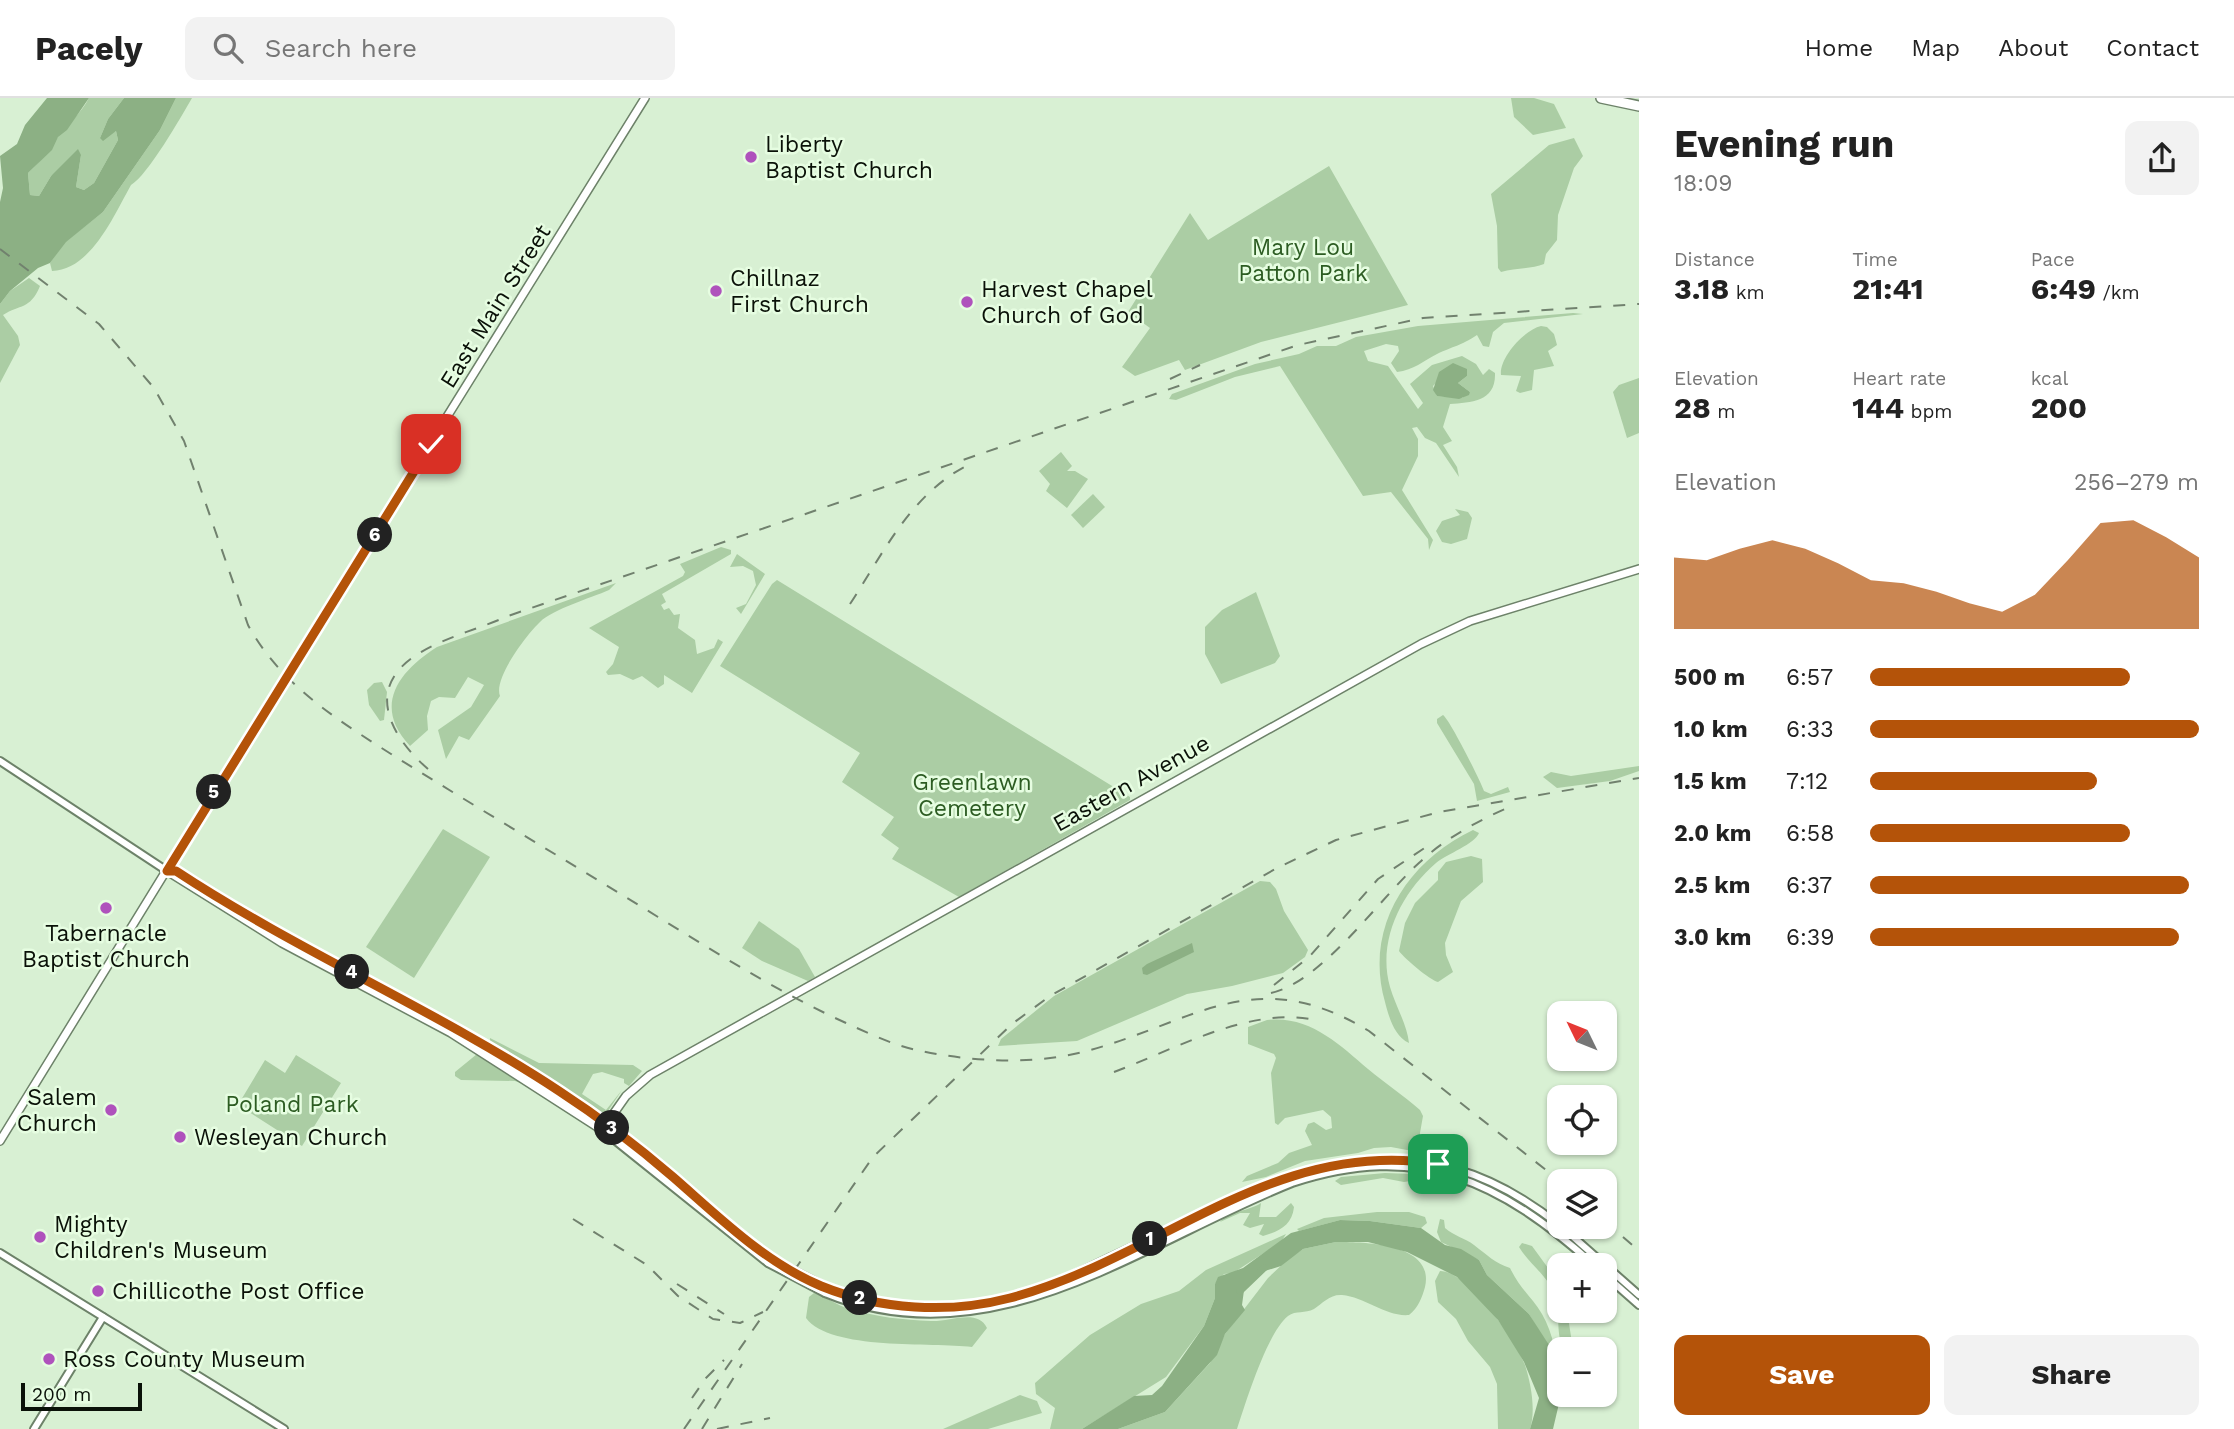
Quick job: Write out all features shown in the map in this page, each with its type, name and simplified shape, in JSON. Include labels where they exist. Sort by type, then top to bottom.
[{"type":"highway","points":[[1601,98],[1639,106]]},
{"type":"main road","name":"East Main Street","points":[[0,1141],[645,98]]},
{"type":"main road","name":"Eastern Avenue","points":[[604,1127],[626,1096],[650,1075],[1420,644],[1470,621],[1639,569]]},
{"type":"main road","points":[[0,761],[167,871],[176,871],[287,937],[481,1043],[604,1127],[770,1261],[826,1291],[869,1307],[910,1314],[958,1314],[1009,1306],[1061,1289],[1292,1183],[1329,1172],[1366,1167],[1431,1171],[1488,1188],[1544,1221],[1580,1253]]},
{"type":"main road","points":[[826,1291],[910,1306],[962,1306],[1011,1298],[1058,1281],[1289,1175],[1363,1160],[1420,1161],[1465,1172],[1523,1198],[1547,1216]]},
{"type":"main road","points":[[1575,1239],[1639,1296]]},
{"type":"main road","points":[[0,1252],[284,1429]]},
{"type":"main road","points":[[1617,1286],[1639,1306]]},
{"type":"main road","points":[[34,1429],[103,1317]]},
{"type":"green space","points":[[89,98],[124,98],[108,119],[100,138],[116,131],[118,140],[94,183],[84,190],[76,187],[81,155],[51,176],[39,196],[30,195],[28,173]]},
{"type":"green space","points":[[176,98],[192,98],[155,158],[131,185],[100,239],[78,261],[66,268],[52,271],[50,263],[65,242],[103,212],[160,130]]},
{"type":"green space","points":[[1511,98],[1534,98],[1554,104],[1566,128],[1533,135],[1514,117]]},
{"type":"green space","points":[[1574,138],[1583,156],[1574,168],[1558,215],[1557,240],[1546,254],[1544,264],[1501,272],[1498,268],[1497,226],[1491,194],[1549,145]]},
{"type":"green space","name":"Mary Lou Patton Park","points":[[1329,166],[1408,305],[1261,342],[1185,370],[1179,360],[1135,376],[1122,367],[1150,328],[1128,312],[1190,213],[1208,240]]},
{"type":"green space","points":[[29,278],[40,286],[36,294],[28,303],[3,315],[18,336],[20,345],[0,383],[0,304],[10,291]]},
{"type":"green space","points":[[1583,314],[1504,323],[1493,332],[1489,347],[1483,346],[1477,335],[1403,371],[1397,372],[1391,363],[1399,351],[1398,346],[1386,344],[1364,351],[1368,361],[1388,366],[1418,409],[1423,403],[1410,384],[1432,365],[1462,356],[1476,364],[1483,375],[1489,369],[1495,373],[1494,383],[1487,395],[1474,401],[1450,404],[1443,427],[1452,441],[1443,445],[1457,467],[1459,477],[1436,443],[1425,438],[1417,427],[1412,428],[1418,439],[1418,456],[1402,490],[1433,540],[1429,550],[1428,539],[1391,492],[1363,496],[1280,366],[1235,377],[1176,400],[1169,399],[1172,394],[1255,364],[1299,354],[1317,346],[1336,346],[1356,337],[1418,326]],"holes":[[[1467,376],[1458,383],[1470,392],[1462,398],[1437,396],[1433,386],[1437,382]]]},
{"type":"green space","points":[[1541,326],[1547,327],[1554,334],[1557,345],[1548,351],[1554,366],[1534,370],[1532,390],[1520,393],[1516,391],[1521,376],[1501,375],[1501,368],[1508,353],[1520,339]]},
{"type":"green space","points":[[1639,378],[1639,433],[1627,438],[1613,392],[1619,385]]},
{"type":"green space","points":[[1061,452],[1072,466],[1067,471],[1075,471],[1088,479],[1067,508],[1046,491],[1050,484],[1039,471]]},
{"type":"green space","points":[[1093,494],[1105,507],[1083,528],[1071,515]]},
{"type":"green space","points":[[1455,509],[1468,512],[1472,518],[1467,539],[1451,544],[1442,542],[1436,531],[1442,521],[1460,515]]},
{"type":"green space","points":[[721,547],[731,550],[731,554],[662,594],[666,602],[661,605],[664,610],[669,608],[674,615],[680,614],[678,628],[695,640],[697,654],[714,648],[718,639],[723,642],[692,693],[664,675],[664,684],[658,688],[642,676],[633,680],[620,674],[608,675],[606,672],[613,664],[619,647],[589,628],[683,576],[685,572],[680,564]]},
{"type":"green space","points":[[737,554],[765,574],[741,614],[736,608],[746,604],[756,585],[753,571],[743,566],[730,567]]},
{"type":"green space","name":"Greenlawn Cemetery","points":[[777,580],[1130,797],[1130,800],[959,897],[892,859],[899,848],[881,835],[894,817],[842,782],[860,753],[720,666]]},
{"type":"green space","points":[[616,583],[609,590],[546,617],[534,628],[506,668],[499,688],[500,696],[469,740],[459,736],[446,759],[438,730],[471,707],[484,685],[468,677],[455,698],[439,697],[431,701],[427,716],[428,730],[410,746],[393,717],[392,703],[402,678],[423,657],[437,647]]},
{"type":"green space","points":[[1256,592],[1280,656],[1275,663],[1221,684],[1205,654],[1205,627],[1222,610]]},
{"type":"green space","points":[[382,682],[387,692],[384,720],[380,721],[369,705],[367,690],[374,683]]},
{"type":"green space","points":[[1443,715],[1458,738],[1484,791],[1491,794],[1508,787],[1510,792],[1477,801],[1474,784],[1437,723],[1437,719]]},
{"type":"green space","points":[[1639,766],[1639,771],[1610,781],[1557,788],[1543,777],[1551,772],[1571,776]]},
{"type":"green space","points":[[443,829],[490,857],[414,978],[366,947]]},
{"type":"green space","points":[[1473,830],[1479,833],[1476,837],[1436,863],[1423,875],[1403,903],[1390,935],[1387,970],[1409,1043],[1396,1031],[1385,1002],[1380,975],[1380,949],[1386,924],[1410,879],[1428,860]]},
{"type":"green space","points":[[1471,856],[1482,859],[1483,882],[1461,901],[1445,943],[1446,955],[1453,972],[1438,982],[1418,969],[1399,951],[1405,923],[1415,903],[1438,880],[1438,872],[1446,862]]},
{"type":"green space","points":[[1260,881],[1270,882],[1276,889],[1284,911],[1308,950],[1305,957],[1283,973],[1187,994],[1077,1041],[998,1046],[1001,1039],[1054,996]]},
{"type":"green space","points":[[759,921],[799,949],[815,977],[808,981],[762,961],[742,948]]},
{"type":"green space","points":[[1267,1020],[1296,1022],[1322,1033],[1420,1110],[1423,1116],[1420,1133],[1423,1153],[1391,1147],[1374,1148],[1305,1161],[1266,1177],[1242,1182],[1247,1176],[1278,1163],[1289,1153],[1312,1145],[1305,1131],[1308,1124],[1314,1122],[1326,1130],[1332,1128],[1331,1117],[1323,1110],[1285,1118],[1278,1125],[1275,1123],[1271,1073],[1276,1058],[1274,1054],[1248,1044],[1248,1027]]},
{"type":"green space","points":[[490,1038],[539,1063],[633,1065],[642,1071],[629,1086],[624,1083],[624,1079],[602,1072],[593,1074],[582,1094],[606,1110],[622,1090],[608,1111],[601,1115],[490,1046]]},
{"type":"green space","points":[[477,1054],[525,1081],[523,1084],[515,1081],[461,1080],[455,1076],[455,1072]]},
{"type":"green space","name":"Poland Park","points":[[296,1055],[341,1083],[302,1146],[238,1105],[265,1060],[285,1073]]},
{"type":"green space","points":[[1385,1173],[1413,1174],[1423,1179],[1404,1182],[1383,1178],[1341,1185],[1335,1181],[1341,1177]]},
{"type":"green space","points":[[1261,1203],[1259,1217],[1276,1217],[1291,1203],[1294,1207],[1288,1223],[1263,1236],[1259,1234],[1264,1224],[1250,1228],[1243,1225],[1250,1213],[1240,1213],[1220,1222],[1224,1218]]},
{"type":"green space","points":[[1377,1212],[1409,1212],[1425,1217],[1427,1223],[1421,1228],[1340,1220],[1299,1231],[1297,1229],[1324,1218]]},
{"type":"green space","points":[[1440,1219],[1444,1220],[1448,1231],[1510,1268],[1546,1322],[1551,1337],[1547,1337],[1547,1345],[1529,1314],[1487,1275],[1479,1260],[1441,1242],[1437,1232]]},
{"type":"green space","points":[[1286,1234],[1281,1242],[1233,1273],[1224,1274],[1215,1284],[1215,1298],[1204,1326],[1166,1377],[1082,1429],[1050,1429],[1055,1408],[1036,1394],[1035,1383],[1090,1335],[1141,1304],[1179,1291],[1206,1270]]},
{"type":"green space","points":[[1336,1242],[1395,1248],[1409,1253],[1419,1261],[1425,1272],[1425,1287],[1415,1309],[1409,1315],[1400,1315],[1359,1299],[1338,1295],[1330,1297],[1314,1309],[1288,1316],[1272,1337],[1265,1352],[1237,1429],[1118,1429],[1165,1412],[1210,1363],[1225,1334],[1268,1278],[1288,1259],[1303,1249]]},
{"type":"green space","points":[[1522,1243],[1532,1246],[1547,1267],[1547,1281],[1528,1259],[1519,1247]]},
{"type":"green space","points":[[1440,1271],[1464,1282],[1477,1294],[1502,1325],[1520,1354],[1532,1397],[1530,1429],[1498,1429],[1497,1384],[1490,1367],[1468,1341],[1456,1319],[1438,1302],[1435,1281]]},
{"type":"green space","points":[[814,1293],[845,1307],[870,1314],[931,1321],[970,1317],[983,1322],[987,1328],[972,1347],[883,1343],[837,1336],[818,1329],[806,1318],[809,1297]]},
{"type":"green space","points":[[1559,1323],[1569,1323],[1571,1337],[1560,1337]]},
{"type":"green space","points":[[1020,1395],[1037,1401],[1042,1413],[988,1429],[943,1429]]},
{"type":"shaded area","points":[[47,98],[89,98],[67,130],[58,137],[52,150],[28,173],[30,195],[39,196],[51,176],[78,149],[81,155],[76,187],[84,190],[94,183],[118,140],[116,131],[103,141],[100,138],[108,119],[124,98],[176,98],[160,130],[103,212],[66,242],[50,263],[38,268],[10,291],[0,304],[0,202],[3,188],[0,156],[17,144],[25,125]]},
{"type":"shaded area","points":[[1453,363],[1467,369],[1467,376],[1458,383],[1470,392],[1469,395],[1459,399],[1437,396],[1433,390],[1439,372]]},
{"type":"shaded area","points":[[1192,943],[1194,952],[1147,975],[1143,974],[1142,968],[1147,964]]},
{"type":"shaded area","points":[[1340,1220],[1421,1228],[1445,1245],[1461,1249],[1479,1260],[1487,1275],[1529,1314],[1547,1342],[1547,1407],[1558,1407],[1553,1429],[1530,1429],[1539,1398],[1524,1362],[1498,1320],[1457,1277],[1407,1252],[1368,1242],[1336,1242],[1303,1249],[1281,1266],[1255,1274],[1245,1283],[1242,1305],[1245,1310],[1225,1334],[1217,1355],[1165,1412],[1118,1429],[1082,1429],[1134,1396],[1152,1395],[1162,1386],[1204,1326],[1215,1298],[1218,1277],[1243,1268],[1291,1233]]},
{"type":"waterway","points":[[1240,1291],[1264,1268]]},
{"type":"railway","points":[[0,249],[99,324],[154,388],[184,441],[248,625],[261,646],[293,683],[330,713],[391,754],[727,959],[798,999],[883,1039],[921,1051],[983,1060],[1026,1060],[1067,1055],[1126,1039],[1226,1004],[1259,999],[1292,1001],[1329,1011],[1369,1031],[1547,1171]]},
{"type":"railway","points":[[428,769],[394,728],[388,712],[387,697],[391,682],[401,667],[428,648],[508,616],[1298,345],[1423,318],[1639,304]]},
{"type":"railway","points":[[1170,379],[1200,365]]},
{"type":"railway","points":[[850,604],[887,545],[915,508],[948,477],[968,465]]},
{"type":"railway","points":[[684,1429],[873,1157],[1012,1024],[1050,996],[1277,868],[1336,840],[1439,812],[1639,778]]},
{"type":"railway","points":[[1271,993],[1290,986],[1330,956],[1404,878],[1440,845],[1463,830],[1512,806]]},
{"type":"railway","points":[[1274,985],[1310,956],[1378,879],[1426,847]]},
{"type":"railway","points":[[1114,1072],[1236,1025],[1286,1017],[1310,1019]]},
{"type":"railway","points":[[573,1219],[647,1265],[678,1296],[713,1319],[740,1323],[763,1312]]},
{"type":"railway","points":[[1617,1232],[1639,1251]]},
{"type":"railway","points":[[677,1284],[724,1314]]},
{"type":"railway","points":[[692,1398],[706,1378],[724,1360]]},
{"type":"railway","points":[[702,1429],[742,1364]]},
{"type":"railway","points":[[717,1429],[770,1418]]},
{"type":"place","name":"Liberty Baptist Church","points":[[751,157]]},
{"type":"place","name":"Chillnaz First Church","points":[[716,291]]},
{"type":"place","name":"Harvest Chapel Church of God","points":[[967,302]]},
{"type":"place","name":"Tabernacle Baptist Church","points":[[106,908]]},
{"type":"place","name":"Salem Church","points":[[111,1110]]},
{"type":"place","name":"Wesleyan Church","points":[[180,1137]]},
{"type":"place","name":"Mighty Children's Museum","points":[[40,1237]]},
{"type":"place","name":"Chillicothe Post Office","points":[[98,1291]]},
{"type":"place","name":"Ross County Museum","points":[[49,1359]]},
{"type":"route","points":[[431,444],[167,871],[176,871],[287,937],[424,1010],[560,1091],[631,1143],[757,1249],[785,1268],[828,1288],[872,1301],[947,1307],[1011,1298],[1058,1281],[1289,1175],[1315,1167],[1363,1160],[1387,1159],[1438,1164]]}]
